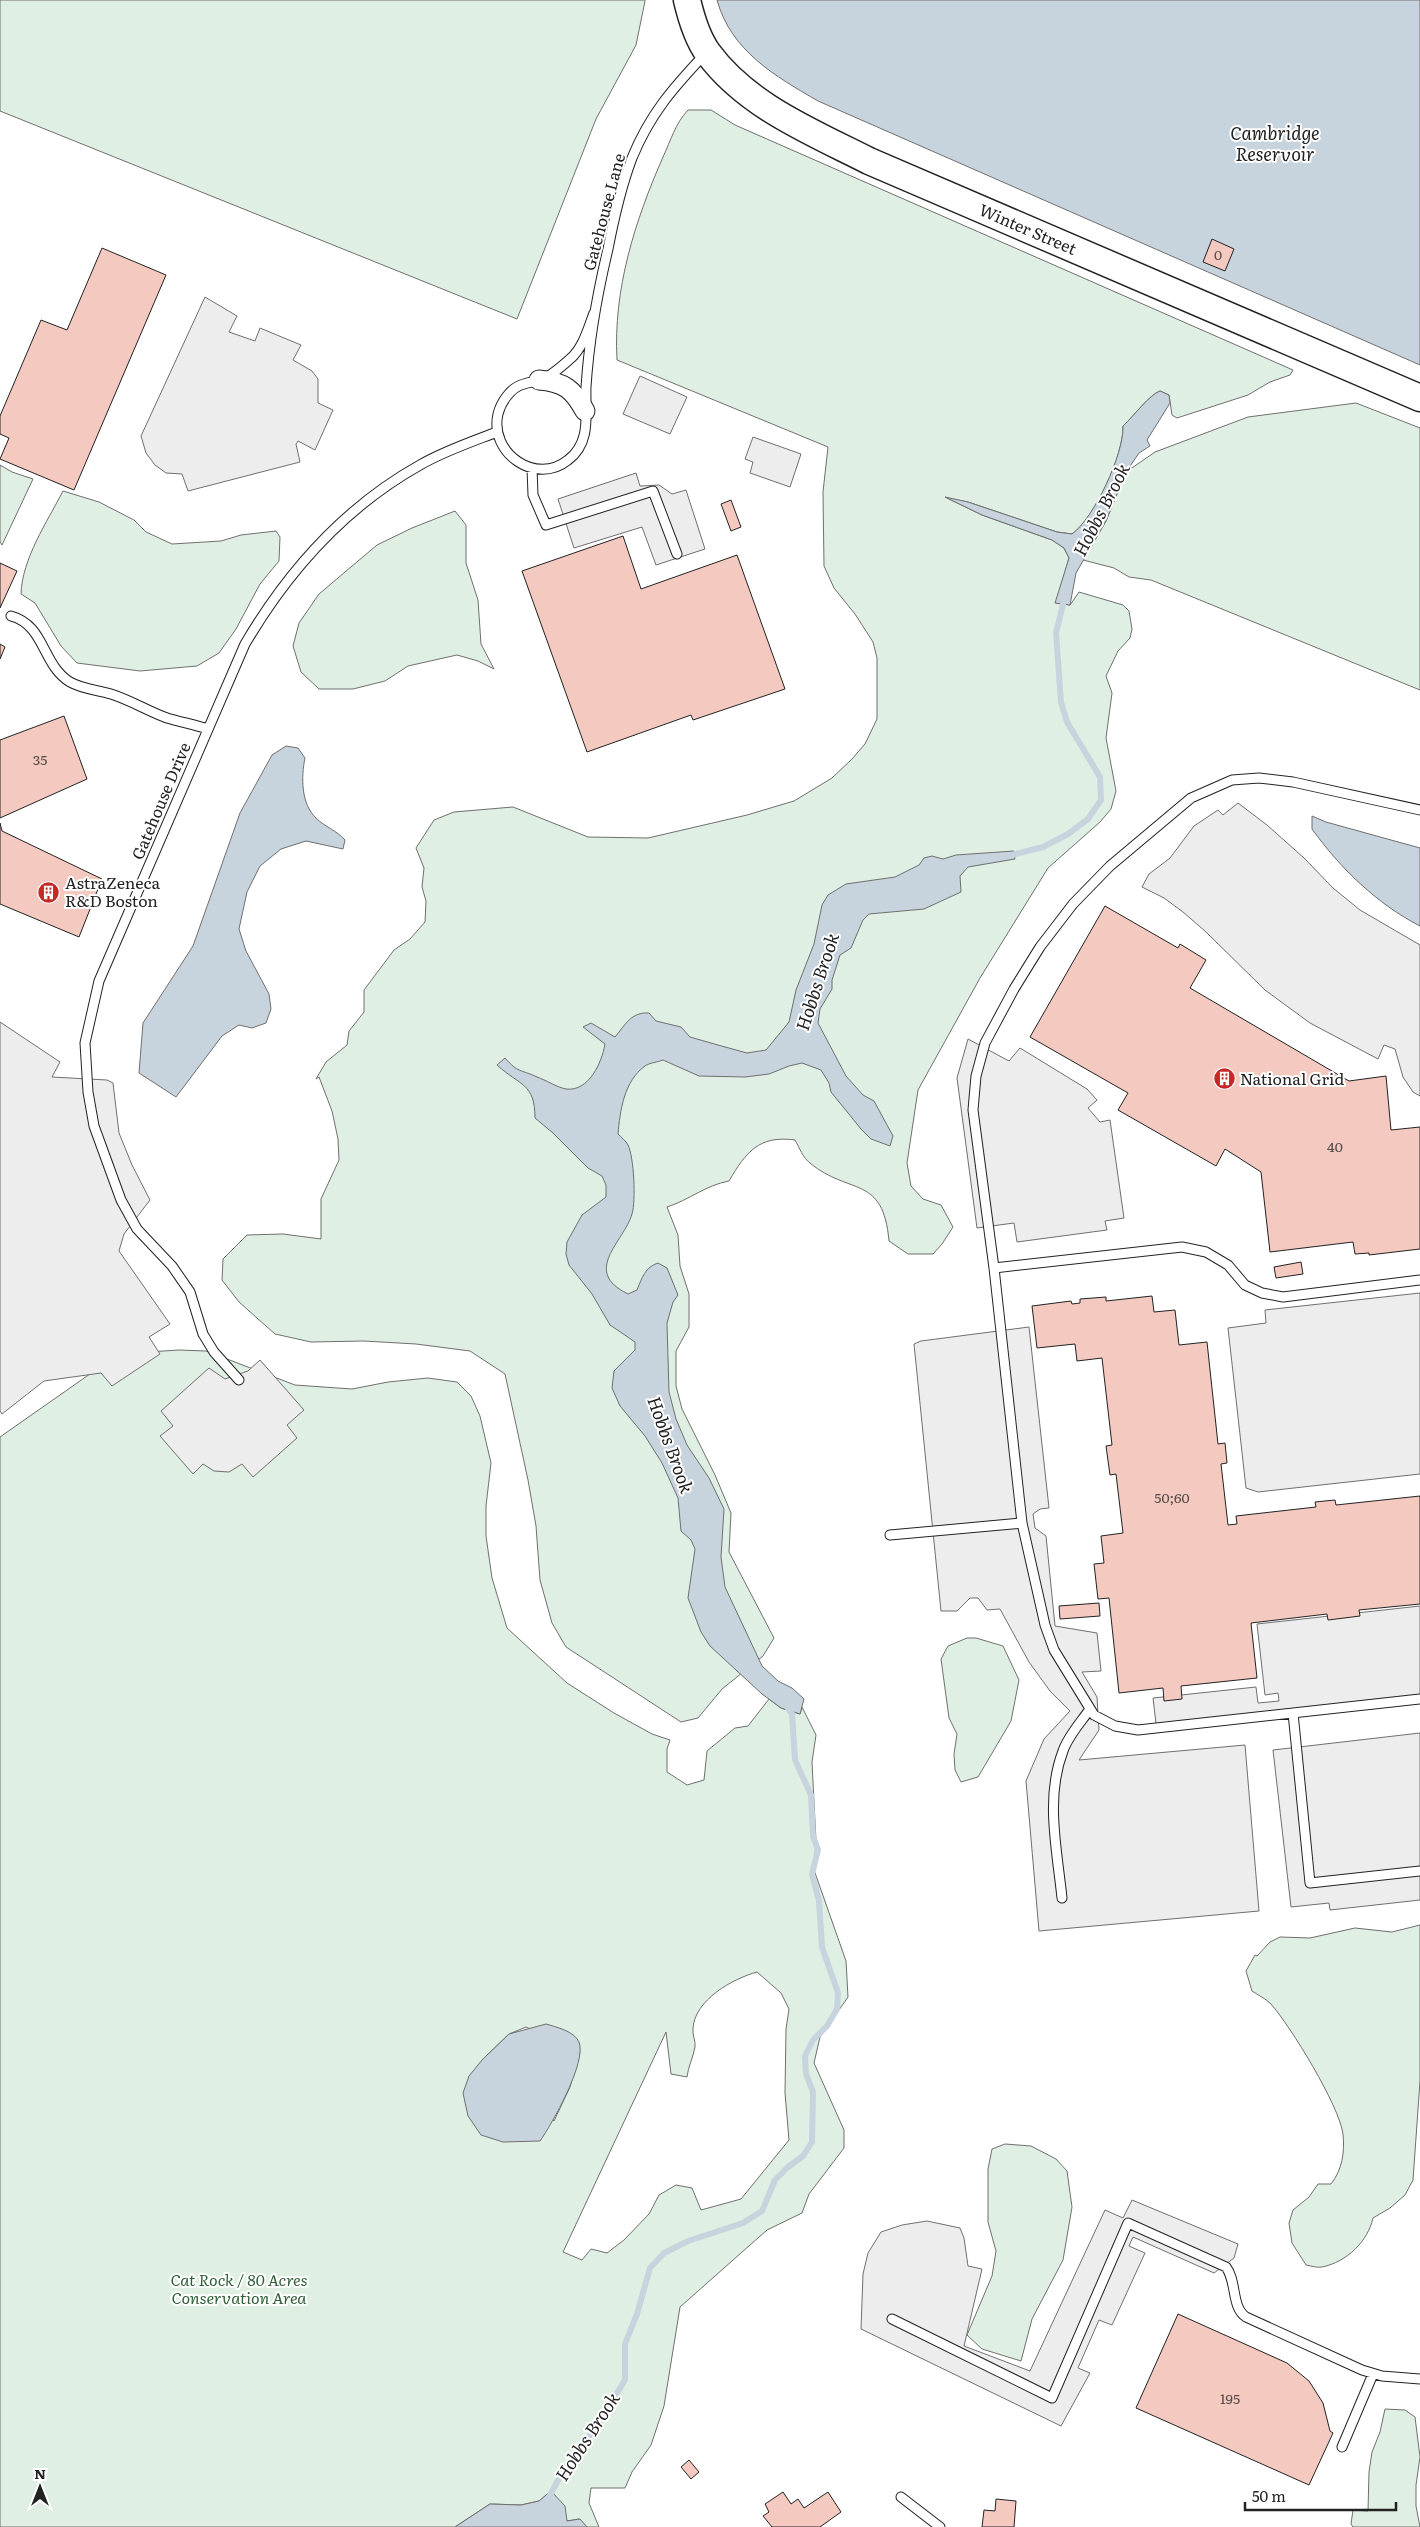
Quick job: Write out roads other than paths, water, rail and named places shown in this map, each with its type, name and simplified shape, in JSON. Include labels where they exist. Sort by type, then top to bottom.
[{"type":"street","name":"Winter Street","points":[[686,0],[691,17],[707,52],[729,77],[758,102],[869,161],[1420,398]]},
{"type":"street","points":[[539,380],[556,382],[571,390],[585,411]]},
{"type":"lane","name":"Gatehouse Lane","points":[[532,468],[547,469],[558,466],[576,453],[584,440],[587,420],[585,411],[588,351],[594,313],[616,212],[632,160],[646,124],[674,87],[707,52]]},
{"type":"lane","name":"Gatehouse Lane","points":[[497,432],[497,421],[503,401],[513,390],[522,384],[539,380],[572,358],[582,342],[594,313]]},
{"type":"lane","points":[[497,432],[504,450],[511,457],[532,468],[532,495],[546,525],[653,490],[677,554]]},
{"type":"lane","name":"Gatehouse Drive","points":[[239,1380],[214,1352],[203,1334],[190,1292],[172,1266],[137,1228],[120,1200],[94,1126],[88,1092],[85,1043],[99,981],[245,644],[264,612],[295,570],[330,532],[364,502],[420,465],[497,432]]},
{"type":"lane","points":[[11,616],[22,619],[32,627],[50,661],[62,676],[72,683],[112,694],[168,718],[208,729]]},
{"type":"lane","points":[[1420,810],[1293,782],[1259,778],[1232,780],[1210,788],[1184,802],[1110,866],[1073,904],[1040,947],[984,1043],[976,1076],[973,1110],[994,1268],[1022,1523],[1045,1625],[1054,1650],[1094,1715],[1115,1726],[1138,1730],[1420,1699]]},
{"type":"lane","points":[[994,1268],[1182,1247],[1206,1252],[1228,1265],[1245,1285],[1262,1293],[1283,1297],[1420,1280]]},
{"type":"lane","points":[[890,1535],[1022,1523]]},
{"type":"lane","points":[[1062,1898],[1052,1804],[1054,1781],[1063,1749],[1090,1709]]},
{"type":"lane","points":[[1293,1713],[1310,1883],[1420,1870]]},
{"type":"lane","points":[[892,2319],[1052,2398],[1128,2223],[1226,2267],[1232,2276],[1240,2312],[1246,2317],[1373,2374],[1420,2380]]},
{"type":"lane","points":[[1342,2447],[1373,2374]]},
{"type":"lane","points":[[901,2497],[940,2527]]},
{"type":"water","name":"Cambridge Reservoir","points":[[717,0],[1420,0],[1420,365],[818,101],[771,72],[744,48],[724,18]]},
{"type":"water","points":[[1160,391],[1169,395],[1170,403],[1147,440],[1150,446],[1139,453],[1126,472],[1106,521],[1076,573],[1070,605],[1055,603],[1069,558],[1064,548],[1052,540],[982,515],[945,497],[968,502],[1057,532],[1072,534],[1081,526],[1106,484],[1119,452],[1123,426],[1146,401]]},
{"type":"water","points":[[286,746],[298,748],[305,758],[303,790],[307,805],[316,818],[345,840],[343,849],[306,841],[281,849],[260,866],[247,892],[239,929],[246,951],[269,994],[271,1009],[266,1023],[252,1028],[239,1025],[222,1036],[176,1097],[139,1073],[143,1023],[193,946],[240,813],[272,755]]},
{"type":"water","points":[[1312,816],[1326,822],[1420,848],[1420,926],[1374,896],[1347,871],[1312,829]]},
{"type":"water","points":[[1014,851],[1015,859],[968,867],[960,876],[961,892],[924,909],[869,914],[863,920],[851,948],[840,955],[832,980],[832,989],[820,1009],[818,1023],[846,1076],[863,1095],[874,1101],[893,1136],[890,1146],[871,1139],[861,1129],[831,1092],[829,1083],[821,1070],[802,1063],[769,1074],[745,1077],[699,1076],[663,1060],[647,1065],[638,1072],[624,1097],[618,1134],[627,1144],[632,1159],[634,1199],[628,1225],[609,1256],[608,1276],[614,1285],[628,1294],[637,1290],[644,1274],[650,1267],[658,1263],[667,1268],[678,1295],[673,1302],[667,1323],[669,1392],[676,1419],[687,1445],[709,1478],[724,1509],[721,1557],[725,1587],[762,1666],[778,1681],[792,1688],[804,1699],[800,1714],[781,1708],[762,1694],[710,1646],[701,1632],[688,1598],[695,1549],[691,1540],[681,1531],[678,1498],[662,1463],[645,1436],[620,1406],[612,1388],[614,1371],[635,1350],[635,1342],[610,1325],[592,1294],[569,1265],[566,1254],[567,1242],[582,1215],[606,1197],[606,1185],[602,1176],[588,1168],[535,1118],[529,1091],[497,1065],[505,1058],[520,1070],[562,1088],[574,1089],[588,1081],[593,1074],[601,1059],[605,1044],[583,1027],[591,1023],[615,1037],[629,1020],[643,1013],[649,1013],[656,1021],[681,1027],[690,1037],[747,1053],[766,1050],[789,1022],[796,990],[814,944],[822,905],[828,895],[846,884],[895,877],[919,865],[924,858],[932,856],[943,859],[956,855]]},
{"type":"water","points":[[546,2024],[564,2030],[577,2038],[580,2051],[578,2064],[567,2093],[552,2121],[540,2141],[503,2142],[481,2135],[468,2116],[463,2093],[469,2076],[482,2060],[509,2034]]},
{"type":"water","points":[[551,2491],[565,2506],[567,2521],[580,2519],[587,2527],[455,2527],[490,2504],[521,2505],[539,2501]]},
{"type":"waterway","name":"Hobbs Brook","points":[[1008,856],[1043,847],[1068,834],[1088,819],[1101,800],[1100,777],[1067,722],[1061,702],[1056,633],[1065,596]]},
{"type":"waterway","name":"Hobbs Brook","points":[[548,2499],[563,2471],[597,2426],[625,2380],[625,2344],[637,2314],[650,2268],[664,2253],[688,2241],[743,2223],[762,2211],[775,2180],[803,2156],[812,2142],[813,2092],[806,2074],[805,2056],[813,2040],[827,2026],[837,2009],[838,1993],[822,1947],[819,1901],[812,1874],[818,1850],[813,1836],[811,1795],[795,1760],[792,1714],[786,1705]]},
{"type":"place","name":"AstraZeneca R&D Boston","points":[[49,892]]},
{"type":"place","name":"National Grid","points":[[1224,1079]]},
{"type":"park label","name":"Cat Rock / 80 Acres Conservation Area","points":[[239,2289]]}]
